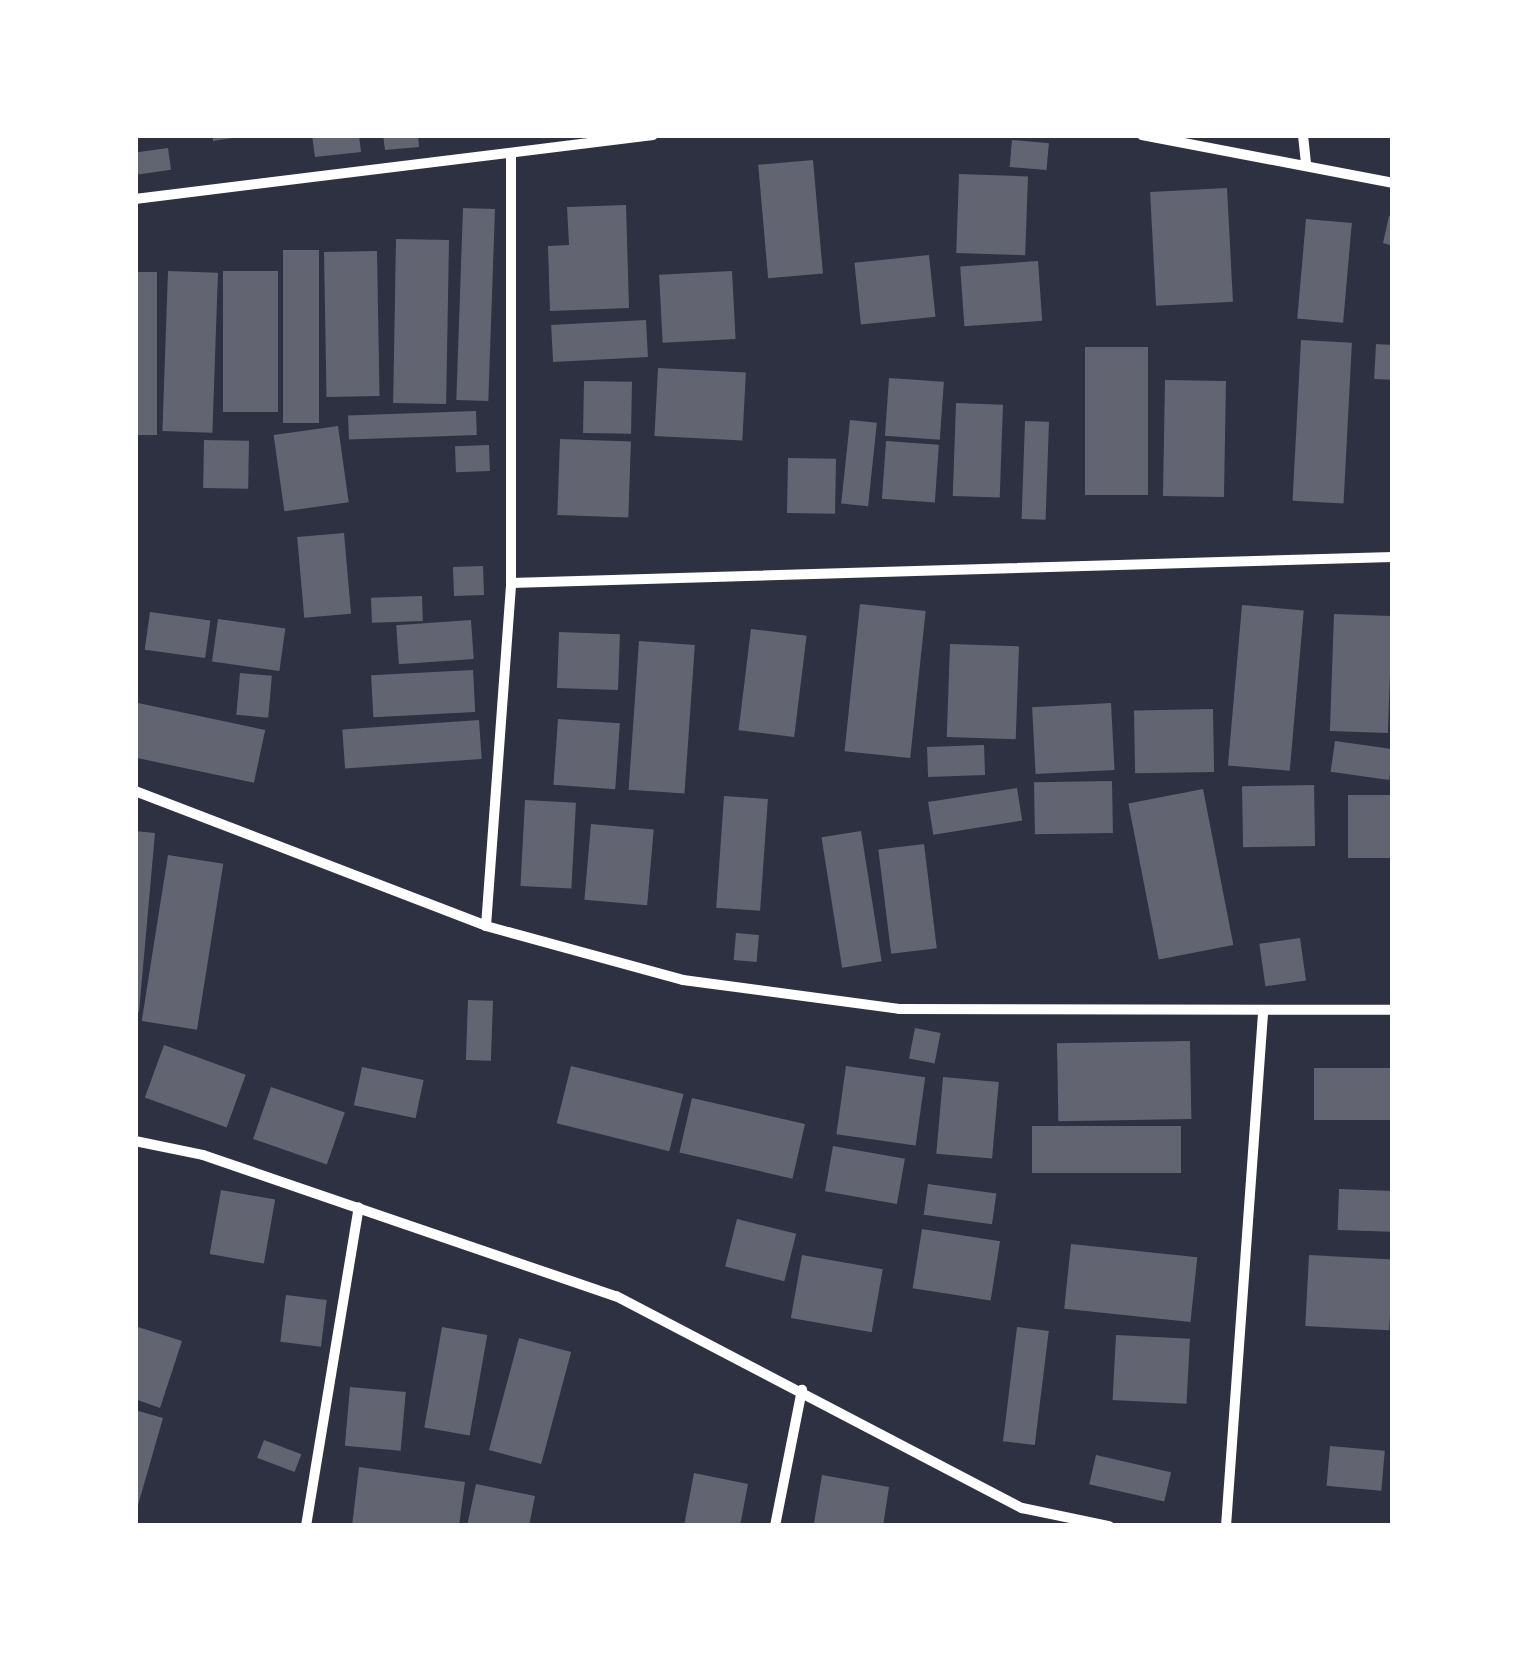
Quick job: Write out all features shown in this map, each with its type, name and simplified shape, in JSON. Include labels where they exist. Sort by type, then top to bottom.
[{"type":"street","points":[[135,199],[653,135]]},
{"type":"street","points":[[1142,135],[1393,183]]},
{"type":"street","points":[[1303,135],[1306,165]]},
{"type":"street","points":[[486,926],[511,583],[511,153]]},
{"type":"street","points":[[511,583],[1393,557]]},
{"type":"street","points":[[135,790],[486,926],[683,980],[899,1009],[1263,1013],[1393,1010]]},
{"type":"street","points":[[1226,1526],[1263,1013]]},
{"type":"street","points":[[135,1142],[358,1207],[616,1296],[1022,1508],[1109,1526]]},
{"type":"street","points":[[306,1526],[358,1207]]},
{"type":"street","points":[[775,1526],[802,1390]]},
{"type":"building","points":[[213,135],[239,135],[239,137],[213,141]]},
{"type":"building","points":[[312,135],[359,135],[361,152],[315,157]]},
{"type":"building","points":[[383,135],[418,135],[419,147],[385,150]]},
{"type":"building","points":[[1012,140],[1049,143],[1047,170],[1010,167]]},
{"type":"building","points":[[168,148],[171,170],[138,174],[135,153]]},
{"type":"building","points":[[813,160],[823,274],[768,278],[758,165]]},
{"type":"building","points":[[959,174],[1028,176],[1025,255],[956,253]]},
{"type":"building","points":[[1227,188],[1233,302],[1156,306],[1150,192]]},
{"type":"building","points":[[626,205],[629,308],[550,311],[548,246],[569,245],[567,207]]},
{"type":"building","points":[[463,208],[495,209],[488,401],[456,400]]},
{"type":"building","points":[[1389,216],[1393,217],[1393,246],[1383,243]]},
{"type":"building","points":[[1306,219],[1352,223],[1343,323],[1297,319]]},
{"type":"building","points":[[396,239],[449,240],[446,404],[393,403]]},
{"type":"building","points":[[283,250],[319,250],[319,423],[283,423]]},
{"type":"building","points":[[377,251],[380,396],[327,397],[324,252]]},
{"type":"building","points":[[929,255],[935,317],[861,324],[854,263]]},
{"type":"building","points":[[1038,261],[1042,321],[964,326],[960,266]]},
{"type":"building","points":[[168,271],[218,273],[212,433],[162,431]]},
{"type":"building","points":[[223,271],[278,271],[278,412],[223,412]]},
{"type":"building","points":[[732,271],[736,339],[663,343],[659,275]]},
{"type":"building","points":[[135,272],[157,272],[157,435],[135,435]]},
{"type":"building","points":[[646,320],[648,357],[553,362],[551,325]]},
{"type":"building","points":[[1301,340],[1352,343],[1344,503],[1293,501]]},
{"type":"building","points":[[1376,344],[1393,345],[1391,380],[1374,379]]},
{"type":"building","points":[[1085,347],[1148,347],[1148,495],[1085,495]]},
{"type":"building","points":[[658,368],[746,373],[742,441],[654,436]]},
{"type":"building","points":[[889,378],[944,382],[940,440],[885,436]]},
{"type":"building","points":[[1165,380],[1226,381],[1224,497],[1163,496]]},
{"type":"building","points":[[584,381],[632,382],[631,434],[583,433]]},
{"type":"building","points":[[956,403],[1003,405],[1000,498],[953,496]]},
{"type":"building","points":[[476,411],[477,435],[349,439],[348,415]]},
{"type":"building","points":[[850,420],[877,423],[868,506],[841,504]]},
{"type":"building","points":[[1025,421],[1049,422],[1046,520],[1022,519]]},
{"type":"building","points":[[338,426],[349,502],[284,511],[274,435]]},
{"type":"building","points":[[560,439],[631,441],[628,517],[557,515]]},
{"type":"building","points":[[204,440],[249,441],[248,489],[203,488]]},
{"type":"building","points":[[886,441],[939,445],[935,503],[882,499]]},
{"type":"building","points":[[489,445],[490,471],[456,472],[455,446]]},
{"type":"building","points":[[788,458],[836,459],[835,514],[787,513]]},
{"type":"building","points":[[344,533],[351,614],[304,618],[297,537]]},
{"type":"building","points":[[483,566],[484,595],[454,596],[453,567]]},
{"type":"building","points":[[422,596],[423,621],[372,623],[371,598]]},
{"type":"building","points":[[860,604],[926,611],[910,758],[845,751]]},
{"type":"building","points":[[1242,605],[1304,610],[1290,771],[1228,765]]},
{"type":"building","points":[[150,612],[210,620],[205,658],[145,650]]},
{"type":"building","points":[[1334,614],[1392,616],[1388,733],[1330,731]]},
{"type":"building","points":[[218,619],[285,628],[279,671],[212,662]]},
{"type":"building","points":[[471,620],[474,659],[399,664],[396,625]]},
{"type":"building","points":[[751,629],[807,636],[794,737],[739,730]]},
{"type":"building","points":[[559,632],[620,634],[618,690],[557,688]]},
{"type":"building","points":[[639,641],[695,645],[684,794],[629,790]]},
{"type":"building","points":[[950,644],[1019,646],[1016,739],[947,737]]},
{"type":"building","points":[[473,670],[475,712],[373,717],[371,675]]},
{"type":"building","points":[[240,673],[272,676],[268,718],[236,715]]},
{"type":"building","points":[[138,703],[265,730],[254,783],[135,758]]},
{"type":"building","points":[[1111,703],[1115,770],[1036,774],[1032,707]]},
{"type":"building","points":[[1213,709],[1214,772],[1135,773],[1134,710]]},
{"type":"building","points":[[558,719],[620,723],[615,789],[553,785]]},
{"type":"building","points":[[479,720],[482,759],[345,768],[342,730]]},
{"type":"building","points":[[1335,741],[1393,749],[1389,780],[1331,772]]},
{"type":"building","points":[[984,745],[985,775],[928,777],[927,747]]},
{"type":"building","points":[[1112,781],[1113,833],[1035,834],[1034,782]]},
{"type":"building","points":[[1314,785],[1315,846],[1243,847],[1242,786]]},
{"type":"building","points":[[1017,788],[1022,821],[933,835],[928,802]]},
{"type":"building","points":[[1203,789],[1233,945],[1159,960],[1128,804]]},
{"type":"building","points":[[1348,795],[1393,795],[1393,858],[1348,858]]},
{"type":"building","points":[[724,796],[768,799],[760,911],[716,908]]},
{"type":"building","points":[[525,800],[576,803],[571,889],[520,886]]},
{"type":"building","points":[[591,824],[654,829],[647,905],[584,900]]},
{"type":"building","points":[[135,831],[155,833],[139,1012],[135,1011]]},
{"type":"building","points":[[861,831],[882,961],[842,968],[821,837]]},
{"type":"building","points":[[924,844],[937,948],[891,954],[878,850]]},
{"type":"building","points":[[168,855],[223,864],[197,1030],[142,1021]]},
{"type":"building","points":[[736,933],[759,935],[757,962],[734,960]]},
{"type":"building","points":[[1300,938],[1306,981],[1265,986],[1259,944]]},
{"type":"building","points":[[468,1000],[493,1001],[491,1061],[466,1060]]},
{"type":"building","points":[[915,1028],[941,1033],[935,1063],[909,1058]]},
{"type":"building","points":[[1190,1041],[1191,1119],[1058,1121],[1057,1043]]},
{"type":"building","points":[[164,1045],[246,1075],[227,1127],[145,1098]]},
{"type":"building","points":[[571,1066],[684,1094],[669,1151],[557,1123]]},
{"type":"building","points":[[846,1066],[925,1077],[916,1145],[836,1134]]},
{"type":"building","points":[[362,1067],[424,1080],[416,1118],[354,1105]]},
{"type":"building","points":[[1314,1068],[1393,1068],[1393,1120],[1314,1120]]},
{"type":"building","points":[[943,1077],[999,1082],[992,1159],[936,1154]]},
{"type":"building","points":[[271,1087],[345,1112],[327,1164],[253,1139]]},
{"type":"building","points":[[692,1098],[805,1124],[792,1179],[679,1153]]},
{"type":"building","points":[[1032,1126],[1181,1126],[1181,1173],[1032,1173]]},
{"type":"building","points":[[833,1146],[905,1159],[897,1204],[825,1191]]},
{"type":"building","points":[[928,1184],[996,1194],[992,1224],[924,1215]]},
{"type":"building","points":[[1339,1189],[1393,1191],[1392,1232],[1338,1230]]},
{"type":"building","points":[[221,1190],[275,1200],[264,1264],[210,1254]]},
{"type":"building","points":[[737,1219],[796,1234],[784,1281],[725,1267]]},
{"type":"building","points":[[922,1229],[1000,1241],[991,1301],[913,1288]]},
{"type":"building","points":[[1071,1244],[1197,1257],[1191,1322],[1064,1309]]},
{"type":"building","points":[[802,1255],[883,1269],[872,1332],[791,1318]]},
{"type":"building","points":[[1309,1255],[1393,1259],[1389,1330],[1305,1326]]},
{"type":"building","points":[[286,1295],[327,1300],[321,1347],[280,1342]]},
{"type":"building","points":[[135,1326],[182,1341],[160,1408],[135,1399]]},
{"type":"building","points":[[442,1327],[487,1335],[470,1435],[424,1427]]},
{"type":"building","points":[[1017,1327],[1049,1331],[1035,1445],[1003,1441]]},
{"type":"building","points":[[1116,1335],[1190,1339],[1186,1404],[1113,1400]]},
{"type":"building","points":[[519,1338],[571,1352],[541,1464],[489,1450]]},
{"type":"building","points":[[350,1387],[406,1392],[401,1451],[345,1446]]},
{"type":"building","points":[[135,1410],[163,1418],[136,1512],[135,1511]]},
{"type":"building","points":[[264,1440],[301,1454],[295,1472],[257,1458]]},
{"type":"building","points":[[1330,1446],[1385,1451],[1381,1491],[1327,1486]]},
{"type":"building","points":[[1096,1455],[1171,1472],[1164,1502],[1089,1484]]},
{"type":"building","points":[[359,1467],[465,1482],[459,1526],[352,1526]]},
{"type":"building","points":[[694,1473],[748,1484],[740,1526],[684,1526]]},
{"type":"building","points":[[822,1475],[889,1487],[883,1526],[814,1523]]},
{"type":"building","points":[[476,1484],[535,1496],[529,1526],[467,1526]]}]
